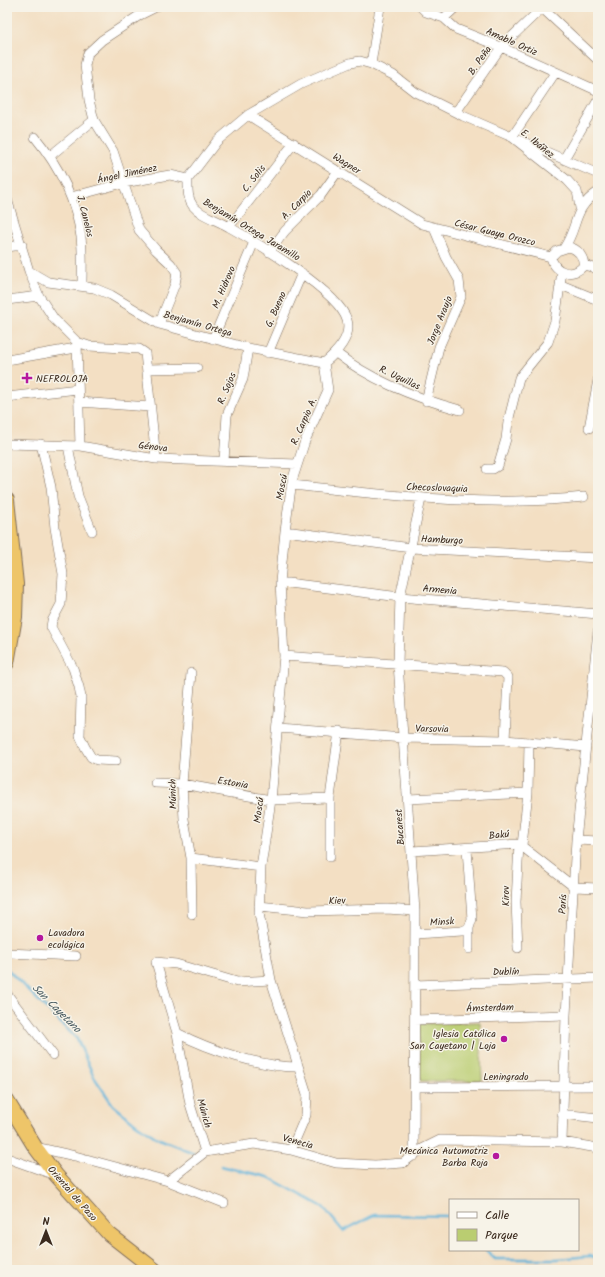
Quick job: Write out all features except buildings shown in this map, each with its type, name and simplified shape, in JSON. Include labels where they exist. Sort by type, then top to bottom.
[{"type":"highway","points":[[7,500],[16,584],[14,623],[7,664]]},
{"type":"highway","name":"Oriental de Paso","points":[[7,1101],[35,1147],[56,1175],[109,1234],[155,1270]]},
{"type":"street","points":[[156,7],[138,11],[102,40],[88,53],[85,65],[89,100],[94,120],[113,151],[139,230],[177,273],[175,284],[159,324]]},
{"type":"street","points":[[371,64],[380,7]]},
{"type":"street","name":"Amable Ortiz","points":[[421,7],[426,12],[444,18],[456,29],[501,47],[555,73],[598,91]]},
{"type":"street","points":[[444,18],[456,7]]},
{"type":"street","points":[[542,8],[598,60]]},
{"type":"street","name":"B. Peña","points":[[456,112],[501,47],[542,8]]},
{"type":"street","points":[[188,179],[217,141],[248,115],[301,84],[350,63],[360,61],[371,64],[393,75],[415,92],[456,112],[598,174]]},
{"type":"street","name":"E. Ibáñez","points":[[555,73],[512,137],[567,180],[577,191],[580,208]]},
{"type":"street","points":[[564,159],[598,100]]},
{"type":"street","name":"Wagner","points":[[248,115],[422,224],[434,228]]},
{"type":"street","points":[[50,156],[94,120]]},
{"type":"street","name":"J. Canelos","points":[[35,137],[50,156],[71,197],[81,237],[82,286]]},
{"type":"street","name":"C. Solis","points":[[229,227],[294,143]]},
{"type":"street","name":"A. Carpio","points":[[269,252],[285,231],[321,195],[338,171]]},
{"type":"street","name":"Ángel Jiménez","points":[[71,197],[123,183],[170,175],[188,179]]},
{"type":"street","name":"Benjamín Ortega Jaramillo","points":[[188,179],[189,199],[194,207],[254,242],[302,274],[338,304],[348,320],[344,339],[336,353],[324,363]]},
{"type":"street","points":[[564,248],[570,239],[580,208],[598,192]]},
{"type":"street","points":[[7,199],[22,245],[28,271],[39,296],[54,318],[76,345],[80,446]]},
{"type":"street","name":"César Guaya Orozco","points":[[434,228],[551,257]]},
{"type":"street","name":"Jorge Araujo","points":[[426,401],[439,347],[461,297],[459,280],[446,257],[434,228]]},
{"type":"street","points":[[570,239],[574,248],[583,258],[584,265],[580,270],[572,272],[556,269],[551,257],[557,251],[564,248],[574,248]]},
{"type":"street","name":"M. Hidrovo","points":[[213,340],[254,242]]},
{"type":"street","points":[[7,246],[22,245]]},
{"type":"street","points":[[584,265],[598,268]]},
{"type":"street","name":"Benjamín Ortega","points":[[28,271],[48,282],[94,288],[111,295],[159,324],[213,340],[324,363]]},
{"type":"street","points":[[487,469],[493,469],[498,466],[506,439],[508,422],[519,378],[548,342],[555,321],[562,271]]},
{"type":"street","name":"G. Bueno","points":[[268,352],[302,274]]},
{"type":"street","points":[[561,286],[598,300]]},
{"type":"street","points":[[7,300],[39,296]]},
{"type":"street","points":[[7,360],[76,345],[138,349],[145,353],[156,459]]},
{"type":"street","name":"R. Sojos","points":[[224,461],[227,415],[243,379],[248,348]]},
{"type":"street","name":"R. Uquillas","points":[[336,353],[360,371],[426,401],[460,410]]},
{"type":"street","name":"R. Carpio A.","points":[[297,464],[314,419],[326,398],[328,384],[324,363]]},
{"type":"street","points":[[147,369],[197,368]]},
{"type":"street","points":[[589,428],[598,380]]},
{"type":"street","points":[[7,397],[78,389]]},
{"type":"street","points":[[79,402],[150,407]]},
{"type":"street","name":"Génova","points":[[7,444],[80,446],[156,459],[297,464]]},
{"type":"street","points":[[41,444],[51,487],[55,528],[63,574],[61,604],[52,621],[51,627],[76,679],[81,697],[80,736],[85,747],[91,757],[97,760],[116,761]]},
{"type":"street","points":[[68,446],[78,496],[92,531]]},
{"type":"street","name":"Moscú","points":[[291,1150],[306,1115],[308,1105],[307,1094],[271,980],[260,924],[259,906],[261,867],[271,800],[284,656],[280,582],[291,485],[297,464]]},
{"type":"street","name":"Checoslovaquia","points":[[291,485],[421,499],[537,501],[584,497]]},
{"type":"street","name":"Bucarest","points":[[414,1156],[415,911],[398,663],[400,597],[421,499]]},
{"type":"street","name":"Hamburgo","points":[[285,531],[411,548],[598,558]]},
{"type":"street","name":"Armenia","points":[[280,582],[400,597],[598,614]]},
{"type":"street","name":"París","points":[[562,1142],[562,1087],[576,840],[598,631]]},
{"type":"street","points":[[284,656],[398,663],[507,673],[505,740]]},
{"type":"street","name":"Múnich","points":[[191,673],[182,784],[184,819],[191,858],[192,914]]},
{"type":"street","name":"Varsovia","points":[[278,728],[403,738],[505,740],[586,747]]},
{"type":"street","points":[[330,857],[330,798],[339,732]]},
{"type":"street","name":"Kirov","points":[[518,948],[516,902],[521,844],[528,793],[529,742]]},
{"type":"street","name":"Estonia","points":[[155,783],[182,784],[271,800],[330,798]]},
{"type":"street","points":[[408,799],[528,793]]},
{"type":"street","points":[[576,840],[598,841]]},
{"type":"street","name":"Bakú","points":[[412,851],[521,844],[574,887]]},
{"type":"street","points":[[467,848],[472,919],[469,928],[469,949]]},
{"type":"street","points":[[191,858],[261,867]]},
{"type":"street","points":[[574,887],[598,888]]},
{"type":"street","name":"Kiev","points":[[259,906],[308,911],[387,909],[415,911]]},
{"type":"street","name":"Minsk","points":[[415,934],[462,931],[469,928]]},
{"type":"street","points":[[7,953],[76,956]]},
{"type":"street","name":"Múnich","points":[[205,1152],[190,1104],[177,1033],[156,962],[176,964],[237,982],[271,980]]},
{"type":"street","name":"Dublín","points":[[415,985],[568,981],[598,978]]},
{"type":"street","points":[[7,994],[53,1055]]},
{"type":"street","name":"Ámsterdam","points":[[415,1020],[566,1015]]},
{"type":"street","points":[[177,1033],[199,1044],[262,1063],[278,1066],[298,1067]]},
{"type":"street","name":"Leningrado","points":[[415,1087],[598,1086]]},
{"type":"street","points":[[562,1114],[598,1118]]},
{"type":"street","name":"Venecia","points":[[168,1181],[205,1152],[254,1144],[291,1150],[336,1163],[375,1166],[404,1163],[422,1149],[440,1140],[562,1142]]},
{"type":"street","points":[[562,1142],[598,1148]]},
{"type":"street","points":[[35,1147],[168,1181],[224,1203]]},
{"type":"street","points":[[7,1158],[56,1175]]},
{"type":"green space","points":[[480,1022],[482,1081],[420,1081],[419,1024]]},
{"type":"waterway","name":"San Cayetano","points":[[7,969],[77,1039],[94,1077],[113,1105],[136,1124],[157,1138],[194,1153]]},
{"type":"waterway","name":"San Cayetano","points":[[221,1166],[268,1177],[323,1207],[343,1231],[374,1215],[449,1216]]},
{"type":"waterway","name":"San Cayetano","points":[[487,1251],[495,1259],[557,1259],[590,1256],[598,1258]]},
{"type":"place","name":"NEFROLOJA","points":[[27,378]]},
{"type":"place","name":"Lavadora ecológica","points":[[40,938]]},
{"type":"place","name":"Iglesia Católica San Cayetano | Loja","points":[[504,1039]]},
{"type":"place","name":"Mecánica Automotriz Barba Roja","points":[[496,1156]]}]
